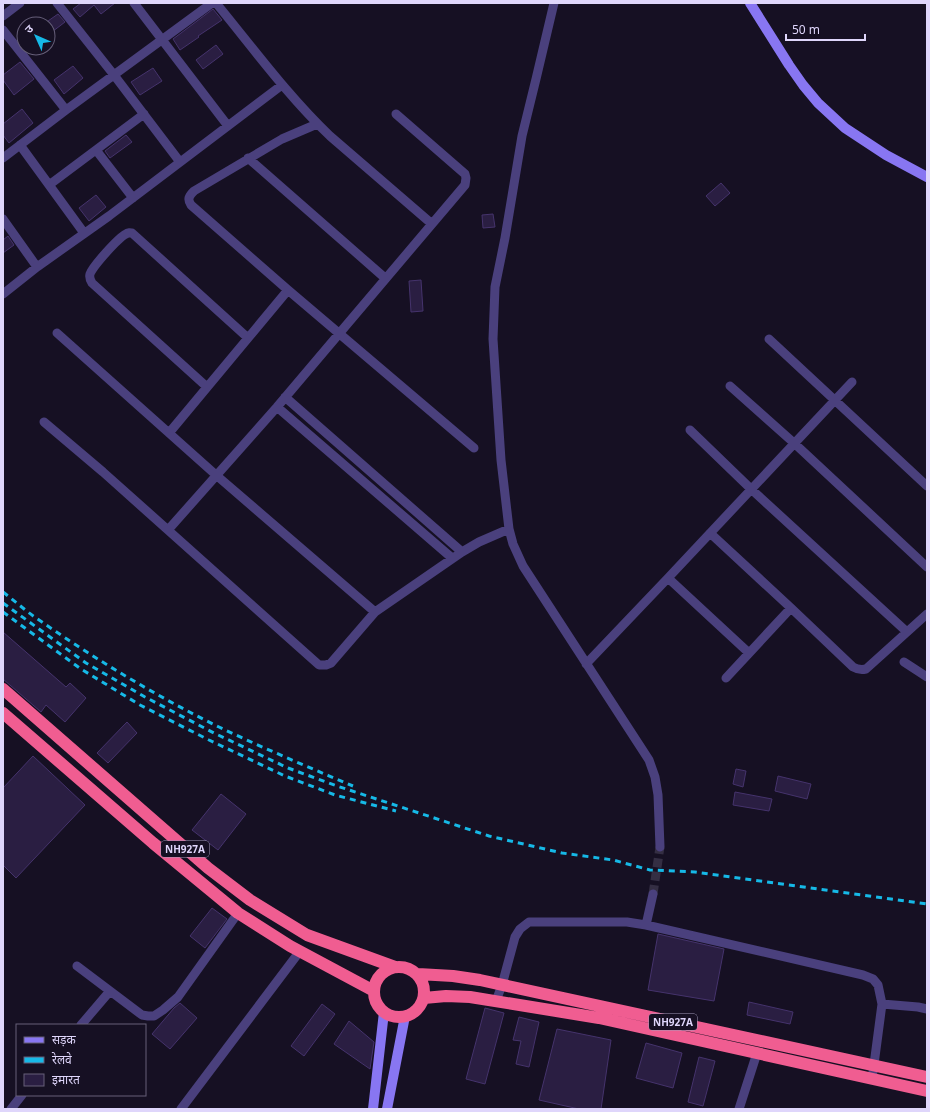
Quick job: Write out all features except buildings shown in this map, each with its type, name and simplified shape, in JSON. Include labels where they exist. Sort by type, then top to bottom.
[{"type":"highway","name":"NH927A","points":[[3,689],[208,868],[250,900],[307,935],[394,967],[411,969],[418,974],[453,976],[502,985],[927,1077]]},
{"type":"highway","name":"NH927A","points":[[3,713],[153,843],[238,913],[300,952],[374,990]]},
{"type":"highway","points":[[394,967],[380,975],[374,990],[375,999],[378,1006],[391,1016],[405,1016],[415,1012],[421,1005],[424,998],[424,985],[418,974]]},
{"type":"highway","name":"NH927A","points":[[424,998],[446,996],[470,997],[599,1018],[927,1091]]},
{"type":"main road","points":[[750,3],[789,65],[818,103],[845,128],[886,155],[927,177]]},
{"type":"main road","points":[[373,1109],[384,1012]]},
{"type":"main road","points":[[387,1109],[405,1016]]},
{"type":"street","points":[[3,16],[20,3]]},
{"type":"street","points":[[57,3],[114,74],[180,162]]},
{"type":"street","points":[[134,3],[228,126]]},
{"type":"street","points":[[3,158],[114,74],[212,3]]},
{"type":"street","points":[[216,3],[282,85],[317,124],[432,224]]},
{"type":"street","points":[[554,3],[522,136],[505,238],[495,287],[493,339],[501,460],[509,530],[513,544],[523,566],[649,760],[658,795],[660,847]]},
{"type":"street","points":[[3,30],[66,110]]},
{"type":"street","points":[[3,294],[282,85]]},
{"type":"street","points":[[49,185],[144,114]]},
{"type":"street","points":[[168,530],[277,407],[338,333],[465,185],[465,174],[396,114]]},
{"type":"street","points":[[317,124],[289,135],[248,158],[194,191],[188,198],[189,202],[288,290],[474,448]]},
{"type":"street","points":[[20,145],[84,233]]},
{"type":"street","points":[[96,150],[133,198]]},
{"type":"street","points":[[248,158],[385,278]]},
{"type":"street","points":[[3,219],[37,268]]},
{"type":"street","points":[[207,387],[92,283],[90,276],[93,269],[120,239],[127,233],[132,233],[248,338]]},
{"type":"street","points":[[168,433],[288,290]]},
{"type":"street","points":[[57,334],[216,475],[375,612]]},
{"type":"street","points":[[769,339],[927,486]]},
{"type":"street","points":[[586,664],[852,382]]},
{"type":"street","points":[[730,386],[794,443],[927,567]]},
{"type":"street","points":[[285,397],[462,552]]},
{"type":"street","points":[[277,407],[452,558]]},
{"type":"street","points":[[44,422],[103,472],[319,665],[331,663],[375,612],[452,558],[479,542],[509,530]]},
{"type":"street","points":[[690,430],[751,489],[907,632]]},
{"type":"street","points":[[710,533],[853,667],[861,670],[866,669],[927,614]]},
{"type":"street","points":[[668,578],[749,653]]},
{"type":"street","points":[[726,678],[791,608]]},
{"type":"street","points":[[904,662],[927,677]]},
{"type":"street","points":[[646,925],[653,894]]},
{"type":"street","points":[[76,966],[142,1015],[154,1016],[178,997],[238,913]]},
{"type":"street","points":[[496,1001],[515,937],[520,929],[529,922],[627,922],[646,925],[863,975],[873,979],[878,985],[882,1004],[872,1079]]},
{"type":"street","points":[[181,1109],[300,952]]},
{"type":"street","points":[[82,1024],[110,991]]},
{"type":"street","points":[[882,1004],[927,1009]]},
{"type":"street","points":[[739,1109],[757,1054]]},
{"type":"street","points":[[11,1109],[21,1096]]},
{"type":"tunnel","points":[[653,894],[660,847]]},
{"type":"railway","points":[[3,592],[37,619],[85,651],[173,703],[236,735],[353,786]]},
{"type":"railway","points":[[3,603],[86,663],[145,697],[214,733],[288,768],[337,786],[489,836],[562,853],[613,860],[650,870],[695,872],[927,904]]},
{"type":"railway","points":[[3,612],[81,669],[140,705],[209,740],[285,776],[335,795],[396,811]]}]
